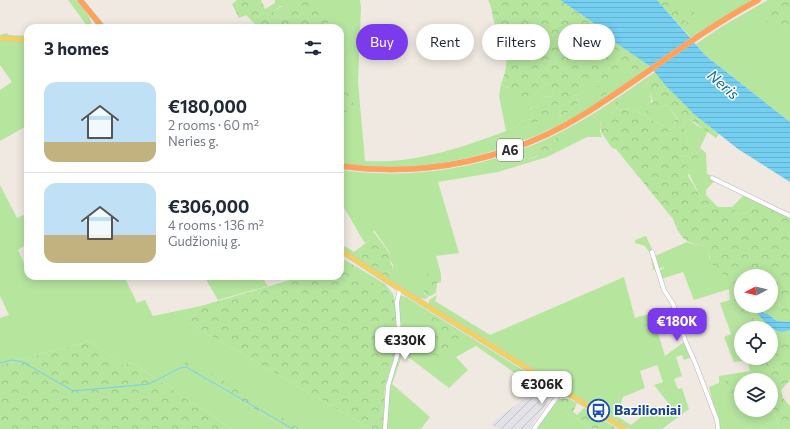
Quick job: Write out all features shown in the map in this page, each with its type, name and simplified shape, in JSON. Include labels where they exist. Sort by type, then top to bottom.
[{"type":"highway","points":[[80,0],[98,24]]},
{"type":"highway","name":"A6","points":[[344,166],[376,170],[416,169],[457,164],[496,155],[535,140],[563,127],[630,85],[710,29],[758,0]]},
{"type":"main road","points":[[0,38],[24,40]]},
{"type":"main road","points":[[344,253],[625,429]]},
{"type":"street","points":[[712,178],[790,216]]},
{"type":"street","points":[[652,252],[663,286],[673,304],[685,340],[717,420],[718,429]]},
{"type":"street","points":[[385,429],[388,386],[397,359],[401,339],[397,302],[400,289]]},
{"type":"street","points":[[534,429],[562,390]]},
{"type":"shaded area","points":[[537,389],[550,398],[530,429],[497,429],[491,424]]},
{"type":"green space","points":[[68,0],[76,0],[84,10],[91,21],[91,24],[85,23]]},
{"type":"green space","points":[[237,0],[261,0],[265,9],[275,3],[275,0],[282,0],[283,5],[273,11],[278,18],[286,19],[289,16],[289,0],[313,0],[314,7],[322,7],[330,11],[331,21],[325,24],[255,24],[246,15],[239,18],[232,4]]},
{"type":"green space","points":[[282,0],[289,0],[289,16],[286,19],[278,18],[273,11],[283,6]]},
{"type":"green space","points":[[313,0],[360,0],[360,24],[356,24],[356,60],[359,60],[358,82],[365,161],[401,160],[437,154],[506,131],[499,96],[501,84],[528,100],[547,83],[554,89],[552,97],[546,96],[537,107],[532,106],[530,109],[533,113],[531,119],[521,121],[518,126],[508,130],[526,127],[550,113],[556,104],[560,107],[559,114],[561,116],[567,113],[579,102],[571,98],[571,96],[580,95],[588,84],[597,81],[609,86],[621,79],[623,74],[630,68],[635,71],[644,64],[643,60],[650,66],[585,111],[557,126],[497,150],[436,164],[372,166],[344,163],[344,24],[325,24],[331,21],[322,7],[313,7]]},
{"type":"green space","points":[[488,0],[560,0],[595,24],[558,24],[558,60],[615,60],[615,42],[643,60],[644,65],[635,71],[630,68],[623,74],[621,80],[609,86],[610,91],[598,99],[591,95],[600,83],[597,81],[588,85],[580,95],[571,96],[571,98],[578,100],[579,102],[567,113],[562,116],[559,114],[560,107],[556,104],[551,113],[535,123],[509,134],[508,130],[518,126],[521,121],[531,119],[533,113],[530,111],[532,106],[537,107],[546,96],[552,97],[554,90],[547,83],[528,100],[522,98],[516,100],[509,95],[509,88],[501,84],[506,68],[506,60],[550,60],[550,24],[495,24]]},
{"type":"green space","points":[[657,0],[672,0],[676,9],[680,10],[686,22],[691,21],[688,14],[692,10],[695,13],[696,21],[684,30]]},
{"type":"green space","points":[[672,0],[752,0],[691,38],[684,30],[696,21],[689,12],[691,21],[686,22],[673,5]]},
{"type":"green space","points":[[768,0],[784,0],[763,11],[782,30],[790,22],[790,122],[706,56],[696,44],[721,27]]},
{"type":"green space","points":[[784,0],[790,0],[790,22],[782,30],[778,31],[761,17],[762,11]]},
{"type":"green space","points":[[7,33],[9,35],[24,36],[24,127],[0,141],[0,90],[12,82],[0,65],[0,35]]},
{"type":"green space","points":[[655,72],[642,88],[650,92],[652,109],[667,105],[678,120],[670,130],[632,109],[617,110],[616,109],[622,98],[616,101],[613,112],[600,123],[602,137],[587,137],[547,157],[498,172],[438,182],[459,253],[436,256],[441,274],[427,274],[423,292],[428,297],[426,299],[419,298],[392,281],[393,265],[389,258],[390,253],[374,230],[370,240],[365,243],[344,208],[344,170],[368,173],[423,172],[450,169],[477,163],[504,156],[555,135],[606,105]],"holes":[[[558,138],[561,139],[535,157],[527,159],[525,154]]]},
{"type":"green space","points":[[655,72],[686,105],[719,134],[716,138],[690,119],[683,123],[689,146],[697,153],[698,160],[695,165],[690,158],[683,155],[680,157],[689,169],[688,176],[701,197],[706,195],[718,207],[732,207],[739,215],[751,211],[755,200],[790,217],[790,318],[783,316],[779,311],[780,301],[778,299],[778,269],[734,269],[734,306],[733,280],[722,274],[714,267],[710,258],[708,246],[694,244],[685,240],[679,232],[673,219],[616,149],[612,148],[602,134],[600,125],[602,121],[606,116],[613,112],[616,100],[623,98],[616,108],[617,110],[632,109],[670,130],[673,121],[678,119],[667,105],[653,109],[654,112],[650,115],[640,106],[644,101],[653,103],[650,92],[643,90],[642,88]]},
{"type":"green space","points":[[344,79],[355,107],[352,111],[344,112]]},
{"type":"green space","points":[[690,119],[696,125],[708,131],[700,148],[706,153],[707,174],[717,178],[706,190],[706,195],[701,197],[680,157],[683,155],[690,158],[695,164],[697,153],[689,146],[683,123]]},
{"type":"green space","points":[[559,137],[562,139],[561,144],[549,151],[527,159],[525,157],[525,154]]},
{"type":"green space","points":[[0,185],[17,218],[24,215],[24,246],[18,250],[24,263],[24,280],[126,280],[137,303],[145,300],[153,316],[201,306],[190,319],[190,324],[372,429],[301,429],[183,365],[287,429],[232,429],[133,363],[123,365],[89,341],[0,365],[0,318],[9,315],[0,296]]},
{"type":"green space","points":[[745,194],[755,200],[751,211],[739,215],[732,207]]},
{"type":"green space","points":[[370,227],[390,254],[395,278],[392,281],[344,250],[345,246],[354,252],[370,240],[367,231]]},
{"type":"green space","points":[[646,236],[655,256],[687,242],[708,246],[709,258],[733,280],[734,306],[732,311],[736,313],[739,321],[734,321],[734,362],[724,337],[731,334],[720,303],[730,300],[729,289],[694,300],[683,272],[661,279],[659,271],[665,267],[652,270],[651,259],[653,257],[645,246],[635,243],[635,240]]},
{"type":"green space","points":[[344,259],[352,264],[364,277],[393,294],[394,298],[399,337],[385,386],[383,429],[372,429],[190,324],[190,319],[201,306],[290,280],[344,280]]},
{"type":"green space","points":[[352,264],[385,284],[393,294],[364,277]]},
{"type":"green space","points":[[427,274],[441,274],[441,282],[437,283],[436,293],[428,297],[418,285],[419,280]]},
{"type":"green space","points":[[624,277],[635,318],[672,307],[676,320],[658,333],[665,356],[684,342],[692,357],[684,360],[682,355],[676,357],[682,376],[674,379],[678,389],[682,388],[689,409],[662,429],[630,429],[429,304],[429,300],[437,295],[435,301],[490,335]],"holes":[[[657,365],[663,382],[654,385],[669,404],[662,409],[655,406],[631,425],[617,416],[623,397],[645,388],[640,371]]]},
{"type":"green space","points":[[206,280],[264,280],[268,286],[218,300]]},
{"type":"green space","points":[[400,295],[406,297],[547,385],[551,391],[548,396],[476,346],[456,357],[468,370],[449,388],[403,353],[392,384],[430,417],[421,429],[387,429],[389,392],[402,341],[399,301]]},
{"type":"green space","points":[[778,299],[780,301],[779,305],[783,316],[790,318],[790,322],[777,321],[768,314],[763,313],[778,313]]},
{"type":"green space","points":[[425,311],[463,336],[461,343],[453,348],[446,359],[441,360],[430,353],[426,336]]},
{"type":"green space","points":[[736,313],[751,313],[757,321],[739,321]]},
{"type":"green space","points":[[751,313],[758,313],[765,321],[757,321]]},
{"type":"green space","points":[[790,330],[790,334],[778,338],[778,331],[786,332]]},
{"type":"green space","points":[[790,334],[790,380],[781,390],[783,398],[790,406],[790,429],[779,429],[776,417],[778,417],[778,373],[757,373],[756,365],[778,365],[778,338]]},
{"type":"green space","points":[[89,341],[123,365],[133,363],[232,429],[0,429],[0,365]]},
{"type":"green space","points":[[188,359],[301,429],[287,429],[183,365]]},
{"type":"green space","points":[[748,365],[757,365],[760,373],[738,373],[750,371]]},
{"type":"green space","points":[[734,374],[734,378],[726,377],[734,384],[734,417],[776,417],[779,429],[719,429],[709,387],[719,383],[719,376]]},
{"type":"green space","points":[[734,375],[734,393],[725,398],[726,377]]},
{"type":"green space","points":[[560,399],[569,399],[577,403],[573,412],[577,415],[584,408],[618,429],[594,429],[590,427],[554,404]]},
{"type":"green space","points":[[554,404],[590,427],[594,429],[537,429]]},
{"type":"water","name":"Neris","points":[[560,0],[657,0],[706,56],[790,122],[790,182],[738,149],[695,115],[666,86],[650,66],[615,42],[615,24],[595,24]]},
{"type":"water","points":[[757,313],[768,314],[777,321],[763,321]]},
{"type":"water","points":[[778,321],[790,322],[790,330],[784,332],[778,331]]},
{"type":"waterway","points":[[0,363],[12,360],[23,362],[73,391],[149,384],[180,368],[186,367],[293,429]]},
{"type":"place","name":"Bazilioniai","points":[[599,410]]}]
